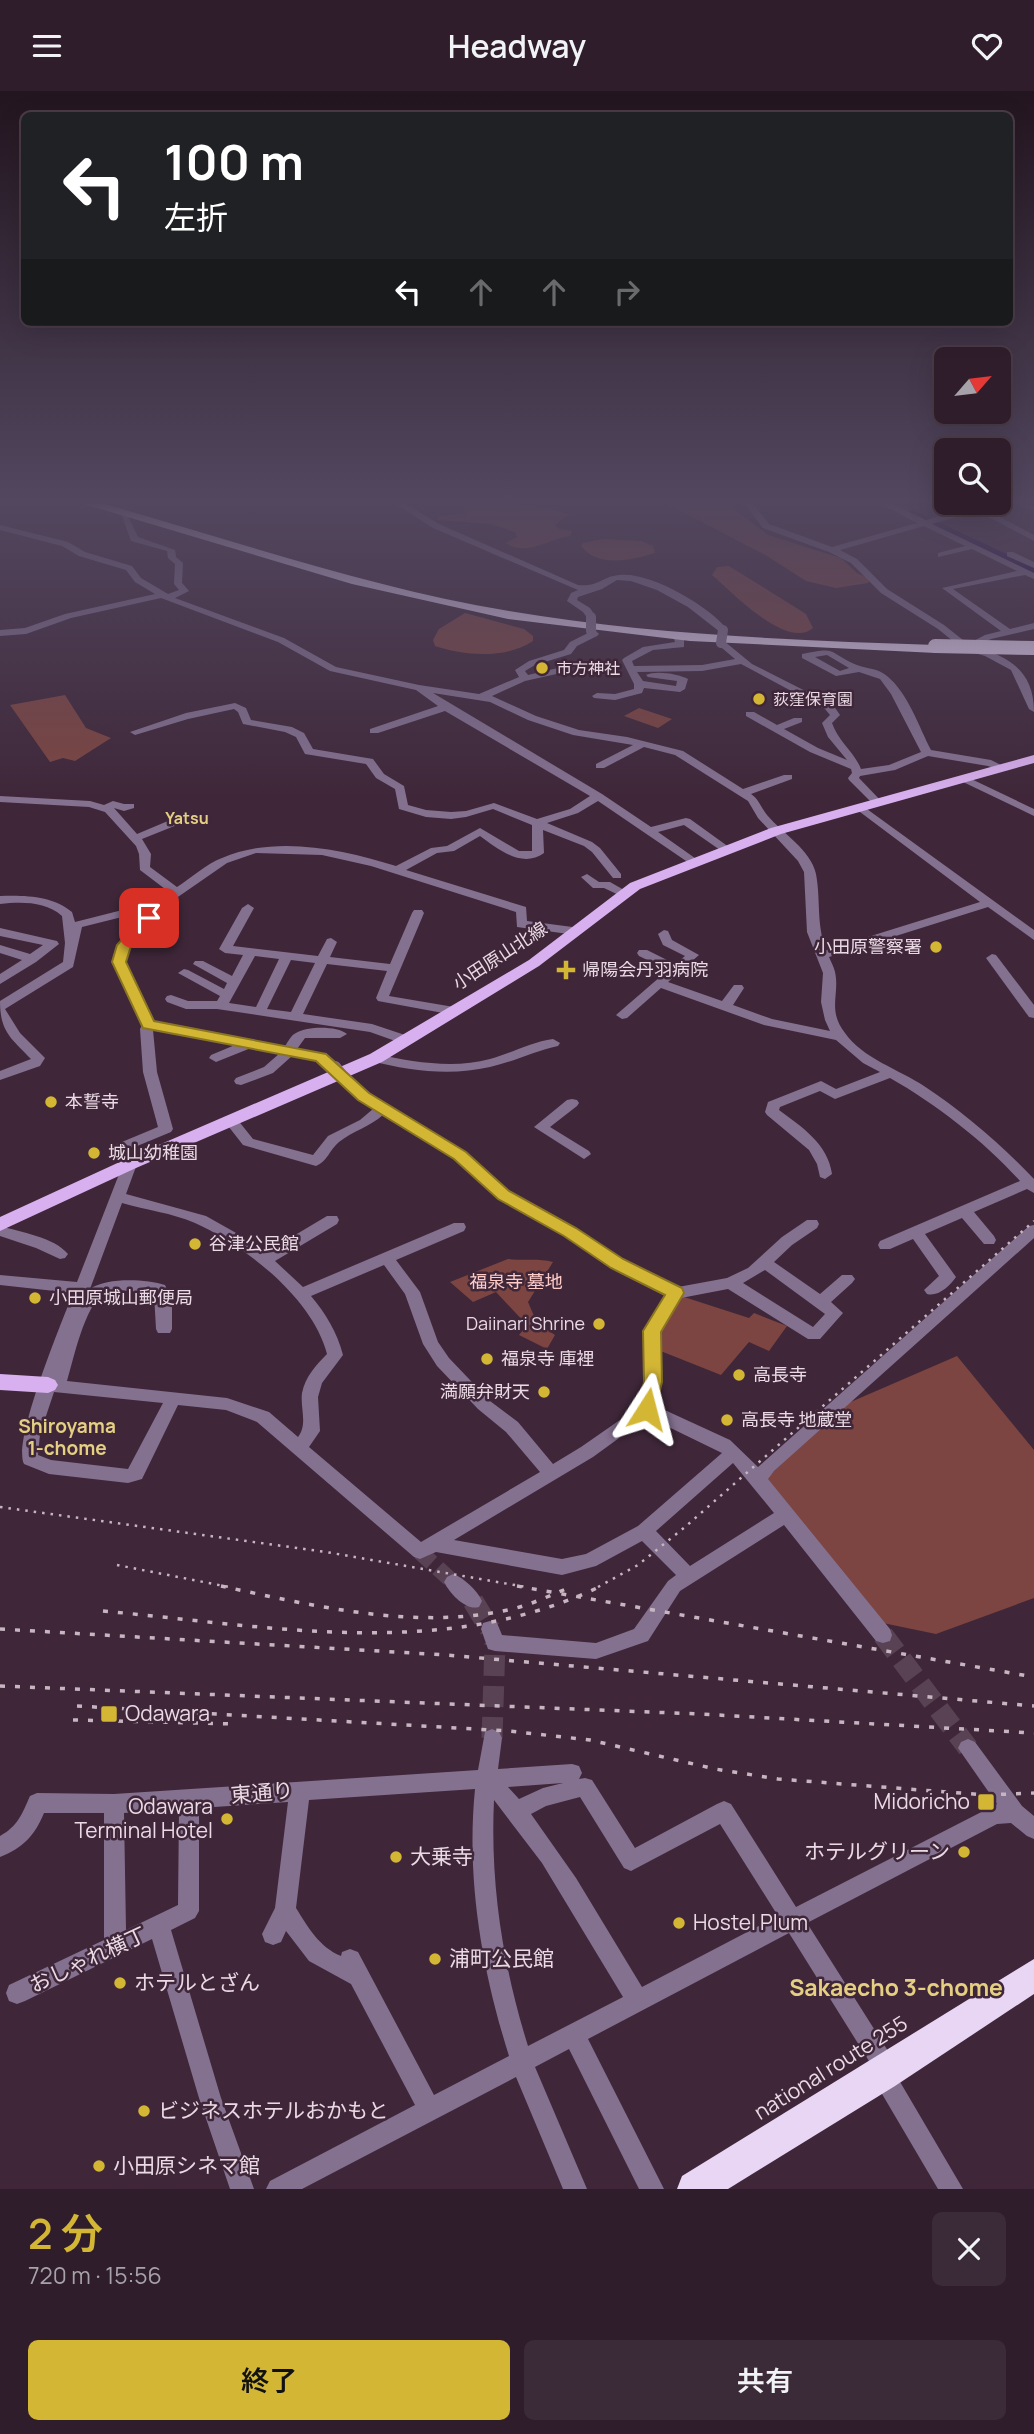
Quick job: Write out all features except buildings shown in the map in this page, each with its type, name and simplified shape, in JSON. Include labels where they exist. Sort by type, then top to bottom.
[{"type":"highway","points":[[441,602],[614,630],[699,639],[1034,650]]},
{"type":"highway","name":"national route 255","points":[[695,2189],[886,2073],[1034,1975]]},
{"type":"main road","name":"小田原山北線","points":[[0,1225],[130,1164],[376,1058],[534,963],[635,886],[776,831],[1034,759]]},
{"type":"main road","points":[[0,1382],[53,1386]]},
{"type":"street","points":[[0,633],[26,631],[68,615],[135,602]]},
{"type":"street","points":[[180,602],[261,633],[342,672],[419,688],[481,697],[577,733],[642,744],[683,755],[742,793],[755,802],[762,816],[803,859],[810,872],[813,932],[829,973],[829,1010],[840,1037]]},
{"type":"street","points":[[522,679],[524,676],[520,670],[524,667],[568,652],[573,644],[594,634],[587,610],[574,602]]},
{"type":"street","points":[[688,602],[723,630],[721,643],[742,661],[829,707],[835,715],[827,723],[832,739],[852,757],[857,771],[853,778],[878,803]]},
{"type":"street","points":[[901,602],[941,627],[967,649],[988,654],[1015,668],[1034,709]]},
{"type":"street","points":[[966,602],[1007,631]]},
{"type":"street","points":[[967,649],[1007,631],[1034,626]]},
{"type":"street","points":[[244,640],[261,633]]},
{"type":"street","points":[[597,696],[628,696],[639,691],[639,684],[627,660],[647,647],[681,645],[679,639]]},
{"type":"street","points":[[631,671],[702,668],[742,661]]},
{"type":"street","points":[[858,669],[883,677],[894,690],[927,753]]},
{"type":"street","points":[[481,697],[522,679],[558,671]]},
{"type":"street","points":[[631,671],[683,678],[680,689],[639,684]]},
{"type":"street","points":[[419,688],[446,707],[598,796],[696,863]]},
{"type":"street","points":[[135,732],[186,716],[235,706],[242,711],[247,722],[280,726],[300,735],[309,752],[369,761],[380,776],[400,788],[403,807],[425,814],[464,815],[483,806],[494,806],[561,836],[588,844],[617,876]]},
{"type":"street","points":[[374,730],[446,707]]},
{"type":"street","points":[[750,714],[857,771],[891,768],[927,753],[991,763],[1002,768]]},
{"type":"street","points":[[775,729],[798,720]]},
{"type":"street","points":[[600,766],[642,744]]},
{"type":"street","points":[[742,793],[788,777]]},
{"type":"street","points":[[965,779],[1034,813]]},
{"type":"street","points":[[537,823],[574,811],[598,796]]},
{"type":"street","points":[[0,799],[90,804],[105,809],[136,838],[145,855],[144,868],[177,893]]},
{"type":"street","points":[[105,809],[113,804],[124,808],[130,806]]},
{"type":"street","points":[[860,807],[1034,936]]},
{"type":"street","points":[[136,838],[183,819],[180,818]]},
{"type":"street","points":[[650,831],[686,821],[727,850]]},
{"type":"street","points":[[397,870],[435,850],[450,849],[480,831],[517,855],[529,857],[538,852],[537,823]]},
{"type":"street","points":[[53,1386],[81,1288],[130,1164],[122,1149],[124,1144],[166,1129],[150,1072],[146,1029],[148,1025],[119,962],[124,945],[158,905],[204,872],[248,851],[319,853],[374,863],[522,910],[521,924],[576,930]]},
{"type":"street","points":[[311,866],[319,853]]},
{"type":"street","points":[[587,877],[597,887],[606,884],[625,894]]},
{"type":"street","points":[[0,900],[24,900],[60,907],[68,915],[71,943],[69,964],[0,1009],[15,1035],[38,1058],[34,1063],[0,1076]]},
{"type":"street","points":[[822,955],[989,903]]},
{"type":"street","points":[[71,943],[77,925],[158,905]]},
{"type":"street","points":[[248,908],[225,949],[394,968]]},
{"type":"street","points":[[418,913],[382,998],[454,1011]]},
{"type":"street","points":[[0,932],[53,944],[0,980]]},
{"type":"street","points":[[622,1015],[693,955],[667,942],[664,934]]},
{"type":"street","points":[[297,1013],[331,942]]},
{"type":"street","points":[[0,949],[32,959]]},
{"type":"street","points":[[231,950],[228,961],[244,965]]},
{"type":"street","points":[[224,1000],[251,952]]},
{"type":"street","points":[[643,953],[675,968]]},
{"type":"street","points":[[261,1009],[287,956]]},
{"type":"street","points":[[992,958],[1034,1014]]},
{"type":"street","points":[[198,964],[234,982]]},
{"type":"street","points":[[184,973],[224,1000]]},
{"type":"street","points":[[659,983],[769,1022],[840,1037],[868,1060],[920,1089],[1005,1156],[1032,1185],[885,1245]]},
{"type":"street","points":[[725,1007],[738,988]]},
{"type":"street","points":[[171,999],[186,1005],[224,1000],[372,1028],[406,1040]]},
{"type":"street","points":[[148,1025],[321,1057],[382,1109],[460,1156],[504,1195],[570,1232],[617,1264],[676,1293],[730,1283],[764,1262],[812,1224]]},
{"type":"street","points":[[241,1081],[272,1068],[299,1034],[307,1031],[340,1034]]},
{"type":"street","points":[[376,1058],[418,1066],[473,1065],[508,1057],[534,1045],[553,1042]]},
{"type":"street","points":[[216,1058],[252,1043]]},
{"type":"street","points":[[825,1174],[825,1164],[812,1146],[772,1112],[773,1105],[821,1086],[835,1095],[890,1073]]},
{"type":"street","points":[[572,1103],[541,1127],[584,1154]]},
{"type":"street","points":[[232,1122],[248,1142],[316,1161],[333,1139],[365,1123],[382,1109]]},
{"type":"street","points":[[117,1197],[200,1219],[226,1232],[301,1293],[334,1343],[335,1355],[314,1376],[309,1390],[312,1431],[300,1447]]},
{"type":"street","points":[[965,1211],[989,1240]]},
{"type":"street","points":[[264,1261],[332,1220]]},
{"type":"street","points":[[301,1293],[458,1227]]},
{"type":"street","points":[[758,1479],[768,1466],[1034,1230]]},
{"type":"street","points":[[0,1231],[41,1244],[60,1254]]},
{"type":"street","points":[[916,1233],[948,1276],[932,1290]]},
{"type":"street","points":[[387,1258],[412,1292],[425,1332],[443,1362],[484,1405],[512,1427],[551,1473]]},
{"type":"street","points":[[730,1283],[814,1335],[835,1313],[764,1262]]},
{"type":"street","points":[[821,1302],[847,1279]]},
{"type":"street","points":[[0,1280],[81,1288]]},
{"type":"street","points":[[164,1329],[164,1299],[160,1289],[115,1286],[97,1290],[90,1298],[32,1438],[30,1459],[48,1467],[128,1476],[136,1474],[174,1397]]},
{"type":"street","points":[[427,1548],[551,1473],[647,1409],[653,1382],[652,1331],[676,1293]]},
{"type":"street","points":[[53,1386],[174,1397],[227,1404],[247,1410],[263,1417],[427,1548],[562,1567],[590,1561],[644,1531],[733,1453]]},
{"type":"street","points":[[647,1409],[697,1431],[733,1453],[758,1479],[883,1635]]},
{"type":"street","points":[[492,1636],[596,1651],[640,1635],[674,1586],[785,1515]]},
{"type":"street","points":[[644,1531],[688,1576]]},
{"type":"street","points":[[453,1582],[473,1601]]},
{"type":"street","points":[[492,1738],[484,1800],[484,1853],[489,1919],[500,1982],[522,2063],[575,2189]]},
{"type":"street","points":[[968,1748],[1016,1813],[1034,1829]]},
{"type":"street","name":"東通り","points":[[0,1847],[20,1837],[34,1815],[37,1803],[114,1804],[189,1800],[300,1790],[572,1773]]},
{"type":"street","points":[[488,1779],[516,1811],[590,1920],[638,2001]]},
{"type":"street","points":[[516,1811],[543,1797],[585,1787],[631,1861],[724,1811],[794,1918],[951,2189]]},
{"type":"street","points":[[273,1934],[285,1910],[300,1790]]},
{"type":"street","name":"おしゃれ横丁","points":[[17,1993],[188,1911],[189,1800]]},
{"type":"street","points":[[114,1804],[115,1947]]},
{"type":"street","points":[[278,2189],[995,1814],[1016,1813]]},
{"type":"street","points":[[285,1910],[324,1961],[355,1970],[430,2111]]},
{"type":"street","points":[[159,1927],[210,2098],[242,2189]]},
{"type":"street","points":[[574,2035],[652,2189]]},
{"type":"green space","points":[[743,602],[787,602],[806,614],[813,628],[802,633],[789,632],[774,625]]},
{"type":"green space","points":[[465,613],[524,629],[533,636],[533,641],[511,651],[485,654],[459,652],[435,646],[433,640],[439,629]]},
{"type":"green space","points":[[65,695],[86,728],[111,738],[75,761],[63,758],[50,762],[10,705]]},
{"type":"green space","points":[[639,708],[672,719],[658,728],[624,716]]},
{"type":"green space","name":"福泉寺 墓地","points":[[508,1259],[553,1262],[528,1302],[537,1323],[555,1335],[547,1349],[519,1335],[527,1325],[496,1292],[473,1302],[450,1282]]},
{"type":"green space","points":[[681,1296],[749,1318],[754,1313],[787,1326],[769,1351],[749,1342],[721,1375],[658,1350],[657,1334]]},
{"type":"green space","points":[[957,1356],[1034,1450],[1034,1598],[936,1634],[878,1622],[764,1480],[846,1404]]},
{"type":"tunnel","points":[[420,1552],[453,1582]]},
{"type":"tunnel","points":[[473,1601],[490,1629]]},
{"type":"tunnel","points":[[883,1635],[968,1748]]},
{"type":"tunnel","points":[[492,1738],[495,1643]]},
{"type":"railway","points":[[598,1587],[638,1565],[685,1527],[1034,1221]]},
{"type":"railway","points":[[0,1507],[326,1552],[526,1587]]},
{"type":"railway","points":[[117,1565],[229,1587]]},
{"type":"railway","points":[[221,1586],[330,1608],[405,1617],[480,1615],[516,1608],[557,1593]]},
{"type":"railway","points":[[517,1586],[557,1593]]},
{"type":"railway","points":[[575,1596],[601,1586]]},
{"type":"railway","points":[[557,1593],[571,1587]]},
{"type":"railway","points":[[557,1593],[575,1596]]},
{"type":"railway","points":[[103,1611],[292,1630],[355,1633],[418,1631],[480,1624],[541,1610],[575,1596]]},
{"type":"railway","points":[[575,1596],[1034,1677]]},
{"type":"railway","points":[[0,1629],[446,1655],[1034,1706]]},
{"type":"railway","points":[[0,1686],[700,1714],[1034,1733]]},
{"type":"railway","points":[[77,1706],[509,1731],[590,1740],[715,1769],[778,1779],[986,1795],[1034,1793]]},
{"type":"railway","points":[[73,1720],[236,1724]]},
{"type":"place","name":"市方神社","points":[[542,668]]},
{"type":"place","name":"荻窪保育園","points":[[759,699]]},
{"type":"place","name":"小田原警察署","points":[[936,947]]},
{"type":"place","name":"帰陽会丹羽病院","points":[[566,970]]},
{"type":"place","name":"本誓寺","points":[[51,1102]]},
{"type":"place","name":"城山幼稚園","points":[[94,1153]]},
{"type":"place","name":"谷津公民館","points":[[195,1244]]},
{"type":"place","name":"小田原城山郵便局","points":[[35,1298]]},
{"type":"place","name":"Daiinari Shrine","points":[[599,1324]]},
{"type":"place","name":"福泉寺 庫裡","points":[[487,1359]]},
{"type":"place","name":"高長寺","points":[[739,1375]]},
{"type":"place","name":"満願弁財天","points":[[544,1392]]},
{"type":"place","name":"高長寺 地蔵堂","points":[[727,1420]]},
{"type":"place","name":"Odawara","points":[[109,1714]]},
{"type":"place","name":"Midoricho","points":[[986,1802]]},
{"type":"place","name":"Odawara Terminal Hotel","points":[[227,1819]]},
{"type":"place","name":"ホテルグリーン","points":[[964,1852]]},
{"type":"place","name":"大乗寺","points":[[396,1857]]},
{"type":"place","name":"Hostel Plum","points":[[679,1923]]},
{"type":"place","name":"浦町公民館","points":[[435,1959]]},
{"type":"place","name":"ホテルとざん","points":[[120,1983]]},
{"type":"place","name":"ビジネスホテルおかもと","points":[[144,2111]]},
{"type":"place","name":"小田原シネマ館","points":[[99,2166]]},
{"type":"district","name":"Yatsu","points":[[187,818]]},
{"type":"district","name":"Shiroyama 1-chome","points":[[67,1437]]},
{"type":"district","name":"Sakaecho 3-chome","points":[[896,1988]]},
{"type":"route","points":[[149,918],[124,945],[119,962],[122,974],[148,1025],[236,1039],[321,1057],[335,1067],[363,1097],[460,1156],[504,1195],[570,1232],[617,1264],[676,1293],[652,1331],[653,1382],[647,1409]]}]
